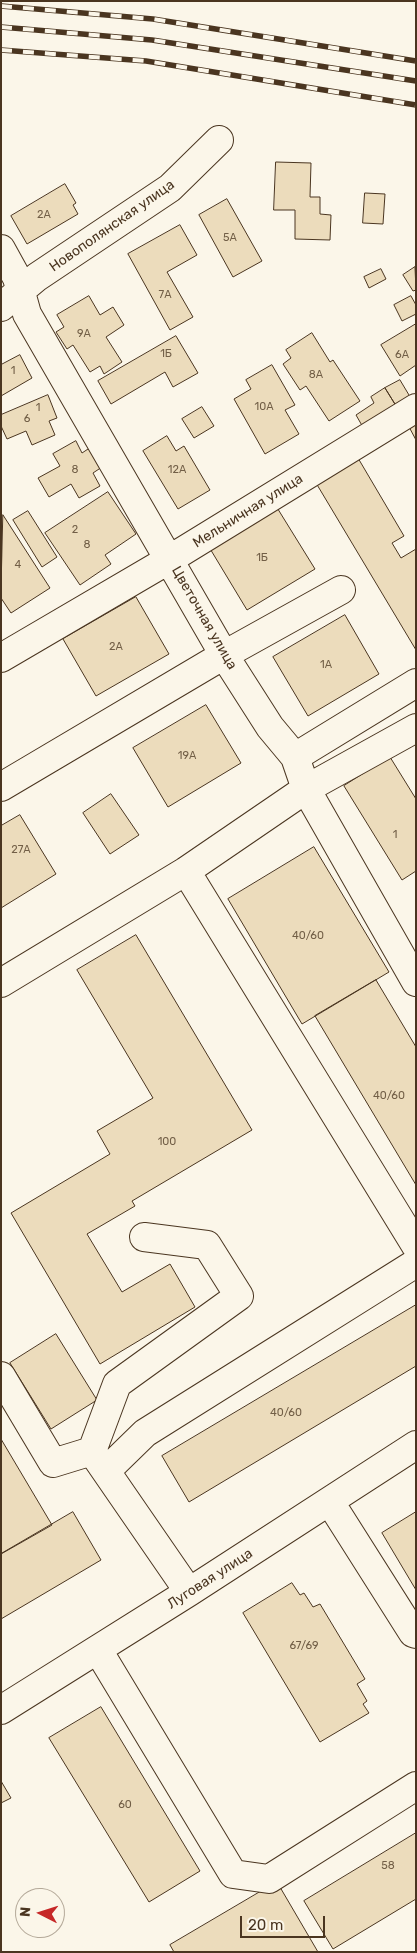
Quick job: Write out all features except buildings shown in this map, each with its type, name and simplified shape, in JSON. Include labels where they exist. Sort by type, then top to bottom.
[{"type":"street","name":"Новополянская улица","points":[[11,299],[37,277],[170,188],[219,140]]},
{"type":"street","name":"Цветочная улица","points":[[1,249],[17,278],[11,299],[27,314],[224,655],[270,728],[295,757],[306,789],[412,966]]},
{"type":"street","name":"Мельничная улица","points":[[1,658],[170,559],[416,408]]},
{"type":"street","points":[[1,787],[224,655],[341,590]]},
{"type":"street","points":[[295,757],[416,683]]},
{"type":"street","points":[[1,983],[186,871],[306,789],[416,728]]},
{"type":"street","points":[[186,871],[416,1246]]},
{"type":"street","points":[[144,1237],[207,1245],[240,1296],[117,1384],[99,1461],[189,1592]]},
{"type":"street","points":[[1,1376],[53,1463],[99,1461],[416,1263]]},
{"type":"street","name":"Луговая улица","points":[[4,1702],[98,1650],[416,1445]]},
{"type":"street","points":[[330,1502],[413,1634],[416,1634]]},
{"type":"street","points":[[98,1650],[233,1874],[269,1879],[416,1786]]},
{"type":"railway","points":[[1,6],[153,19],[416,61]]},
{"type":"railway","points":[[1,27],[152,40],[416,81]]},
{"type":"railway","points":[[1,50],[146,61],[416,105]]}]
